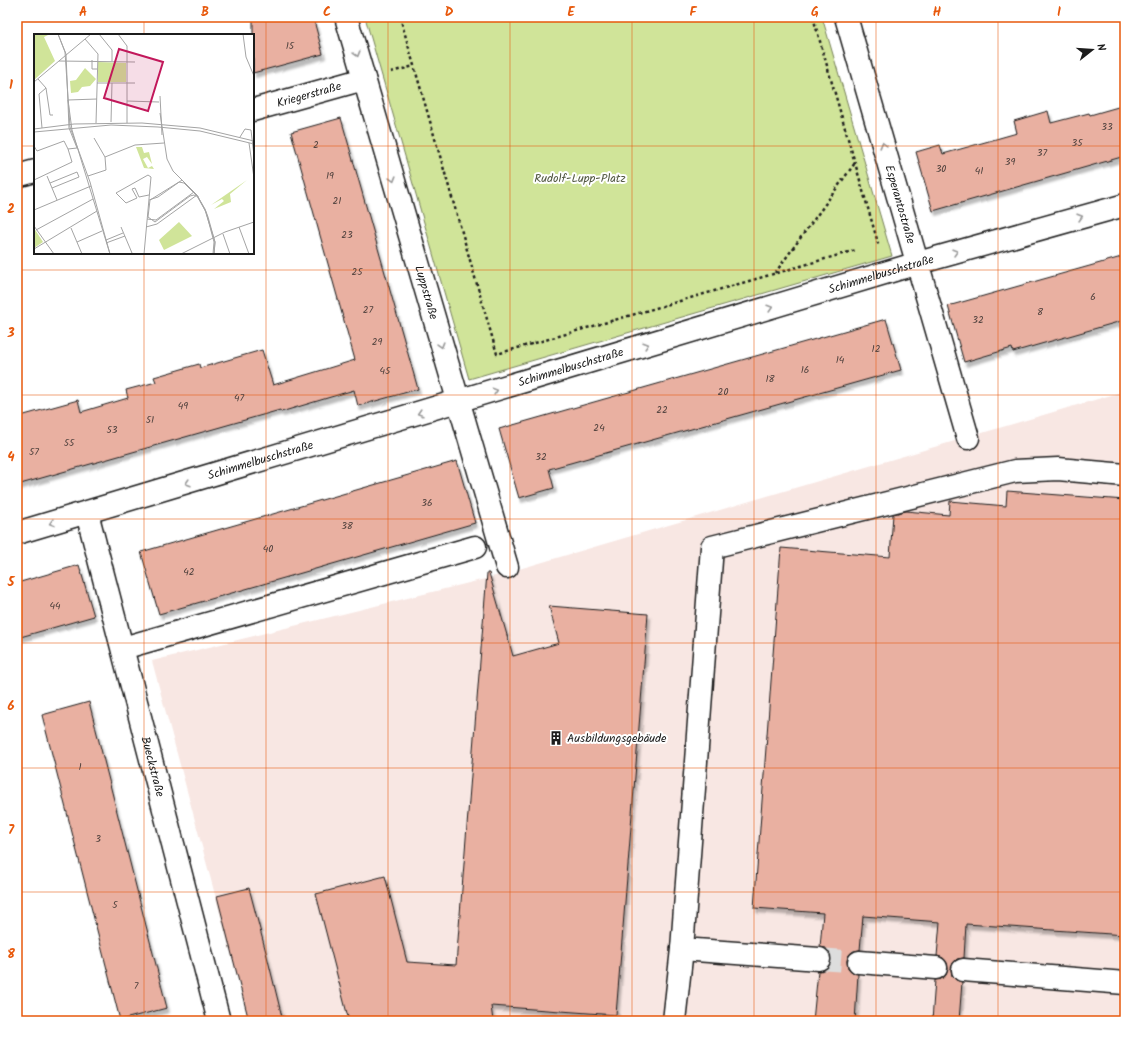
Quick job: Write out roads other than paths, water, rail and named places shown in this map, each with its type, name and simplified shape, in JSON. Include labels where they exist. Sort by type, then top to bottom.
[{"type":"street","name":"Luppstraße","points":[[346,17],[507,567]]},
{"type":"street","name":"Esperantostraße","points":[[846,17],[968,438]]},
{"type":"street","name":"Kriegerstraße","points":[[254,110],[364,79]]},
{"type":"street","points":[[17,176],[34,171]]},
{"type":"street","name":"Schimmelbuschstraße","points":[[17,533],[918,263],[1125,205]]},
{"type":"street","points":[[674,1021],[682,949],[712,547],[1015,471],[1058,469],[1125,475]]},
{"type":"street","name":"Bueckstraße","points":[[87,513],[218,1021]]},
{"type":"street","points":[[123,648],[475,547]]},
{"type":"street","points":[[682,949],[819,959]]},
{"type":"street","points":[[859,962],[936,968]]},
{"type":"street","points":[[963,970],[1125,983]]},
{"type":"tunnel","points":[[819,959],[859,962]]},
{"type":"place","name":"Ausbildungsgebäude","points":[[556,738]]},
{"type":"park label","name":"Rudolf-Lupp-Platz","points":[[580,178]]}]
